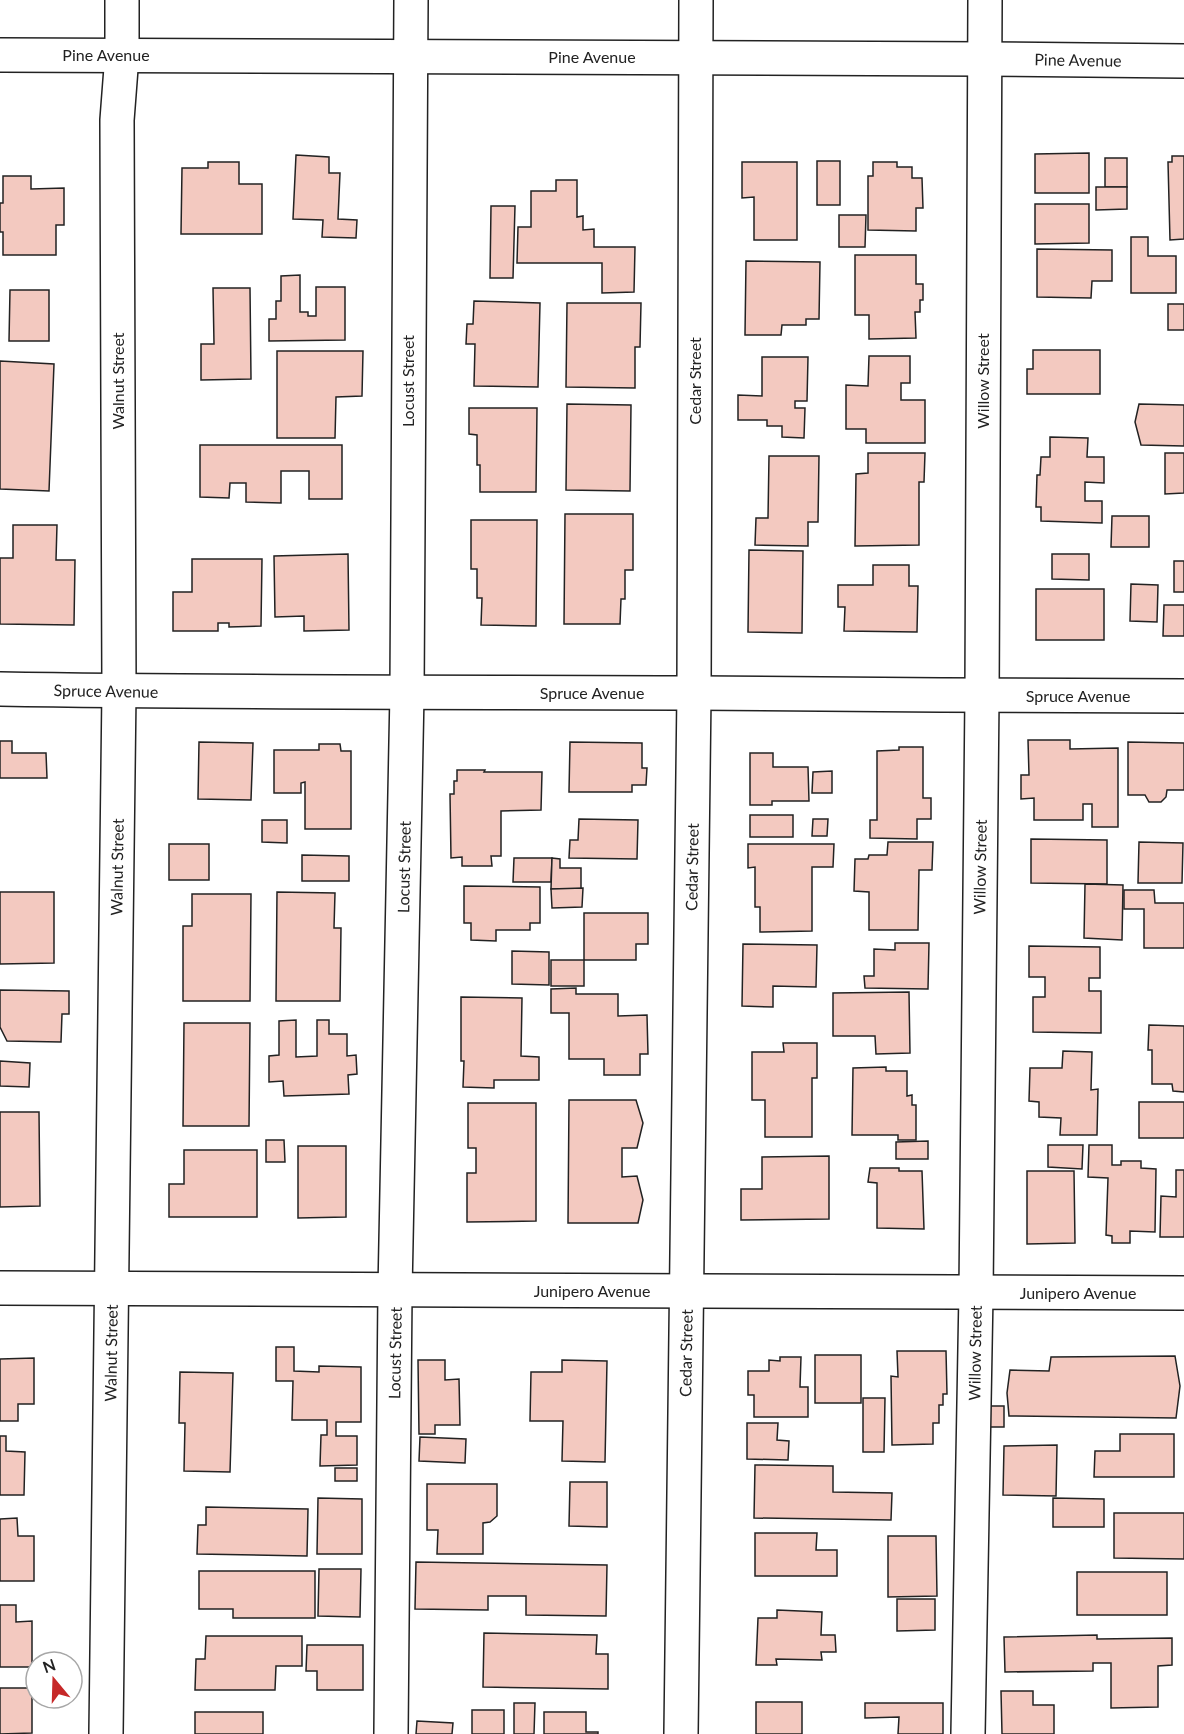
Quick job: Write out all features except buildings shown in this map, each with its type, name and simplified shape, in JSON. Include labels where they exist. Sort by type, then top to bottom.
[{"type":"street","name":"Walnut Street","points":[[106,1734],[119,691],[117,120],[122,55],[122,0]]},
{"type":"street","name":"Locust Street","points":[[391,1734],[395,1291],[407,693],[411,0]]},
{"type":"street","name":"Cedar Street","points":[[681,1734],[694,693],[696,0]]},
{"type":"street","name":"Willow Street","points":[[968,1734],[976,1293],[982,696],[985,0]]},
{"type":"street","name":"Pine Avenue","points":[[0,55],[1184,61]]},
{"type":"street","name":"Spruce Avenue","points":[[0,689],[1184,696]]},
{"type":"street","name":"Junipero Avenue","points":[[0,1288],[1184,1293]]}]
